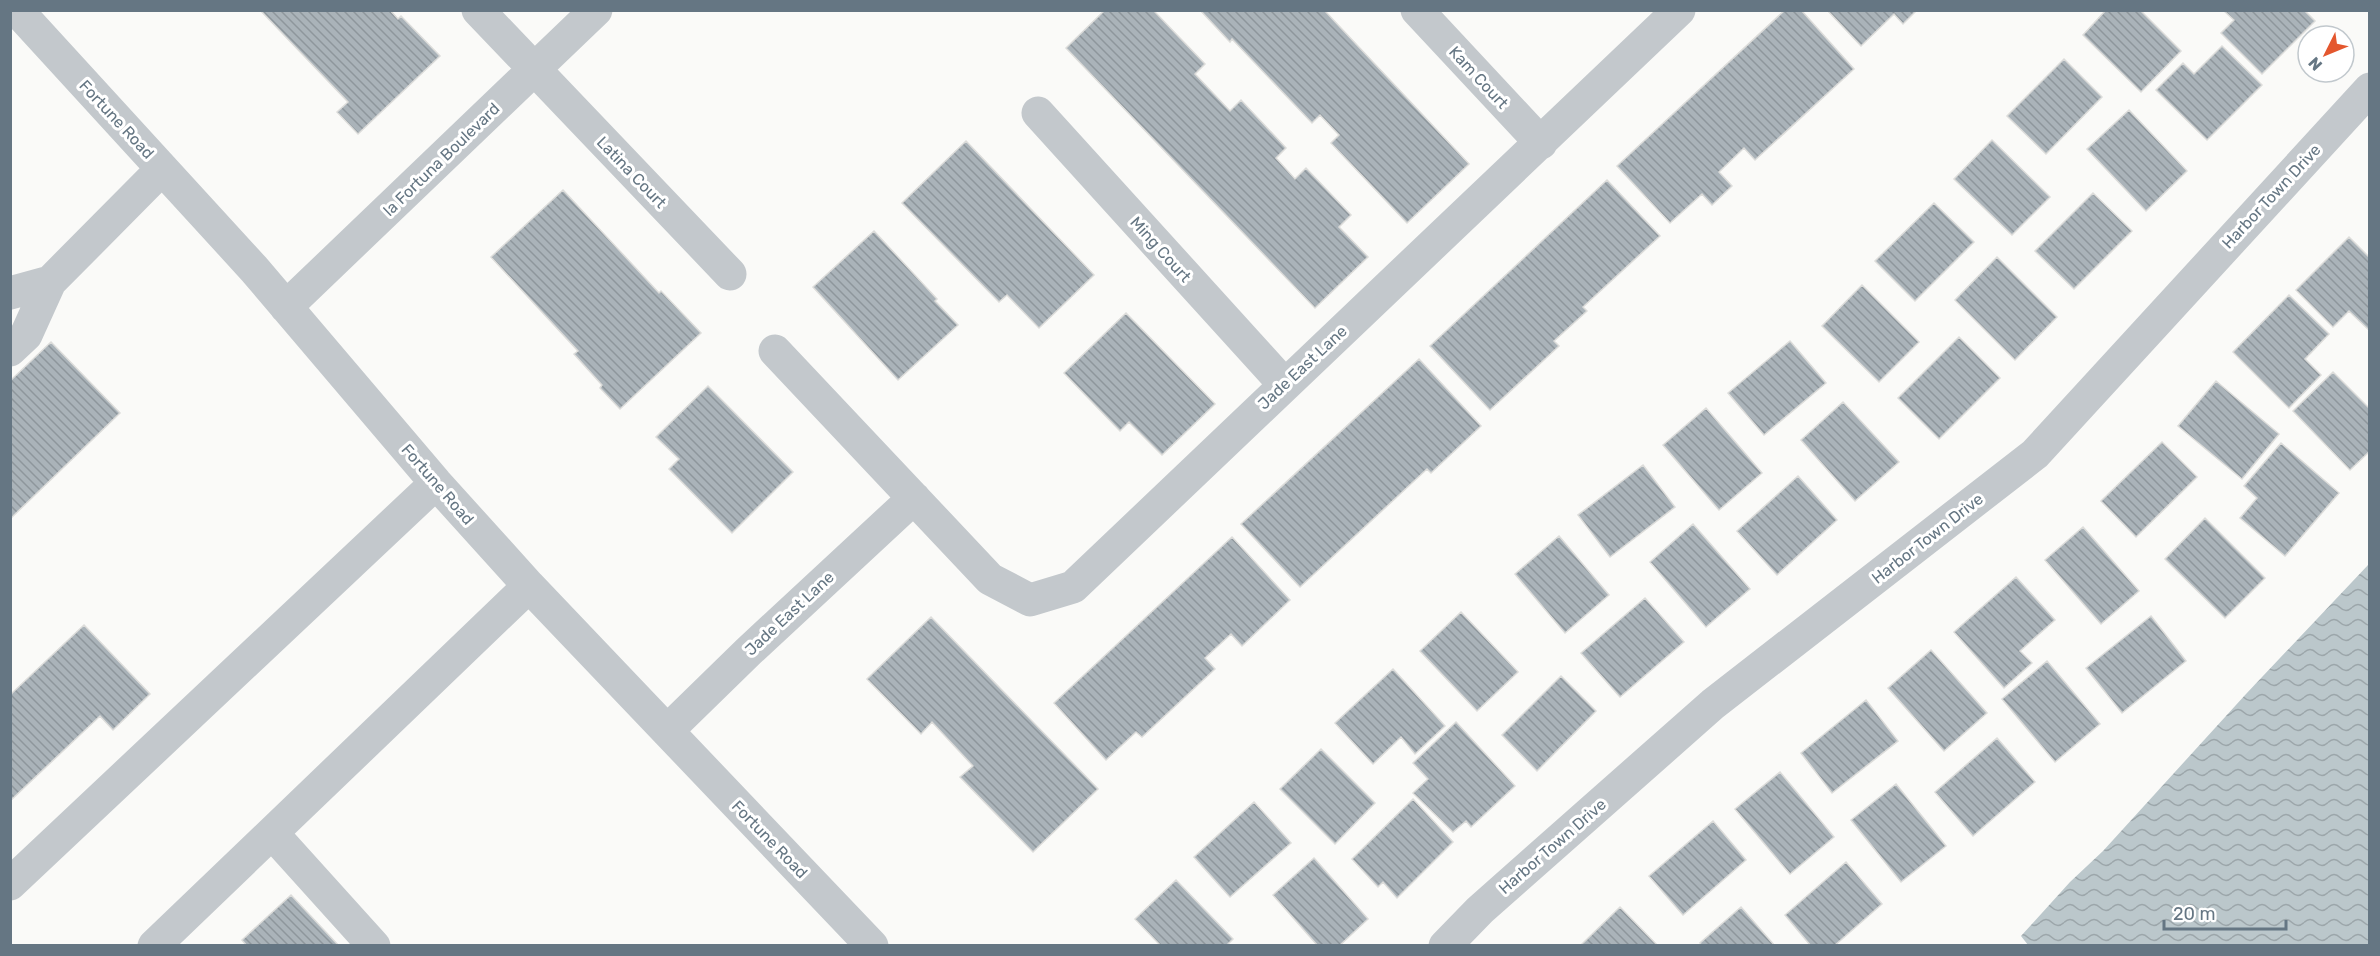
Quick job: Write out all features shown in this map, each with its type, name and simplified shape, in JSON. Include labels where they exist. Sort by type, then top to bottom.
[{"type":"street","name":"Fortune Road","points":[[17,10],[286,307],[436,483],[529,586],[872,945]]},
{"type":"street","name":"Latina Court","points":[[478,10],[730,274]]},
{"type":"street","name":"la Fortuna Boulevard","points":[[286,307],[596,10]]},
{"type":"street","name":"Kam Court","points":[[1417,10],[1541,142]]},
{"type":"street","name":"Jade East Lane","points":[[776,351],[990,579],[1030,600],[1072,587],[1679,10]]},
{"type":"street","name":"Harbor Town Drive","points":[[1445,945],[1480,910],[1713,704],[2035,454],[2370,89]]},
{"type":"street","name":"Ming Court","points":[[1038,113],[1284,384]]},
{"type":"street","points":[[10,350],[26,335],[50,282],[162,169]]},
{"type":"street","points":[[10,293],[50,282]]},
{"type":"street","points":[[10,884],[436,483]]},
{"type":"street","name":"Jade East Lane","points":[[668,731],[749,651],[914,498]]},
{"type":"street","points":[[154,945],[529,586]]},
{"type":"street","points":[[272,833],[374,945]]},
{"type":"water","points":[[2369,564],[2369,945],[2028,945],[2021,936],[2070,882],[2103,851],[2246,694]]},
{"type":"building","points":[[260,10],[390,10],[398,19],[401,16],[440,56],[358,134],[337,112],[348,102]]},
{"type":"building","points":[[1105,10],[1153,10],[1205,64],[1195,74],[1230,111],[1241,100],[1286,148],[1276,158],[1295,179],[1306,168],[1351,215],[1339,227],[1368,257],[1315,308],[1066,48]]},
{"type":"building","points":[[1200,10],[1324,10],[1469,164],[1407,223],[1331,143],[1339,135],[1320,115],[1312,123],[1232,39],[1230,42]]},
{"type":"building","points":[[1785,10],[1801,10],[1854,69],[1755,160],[1744,148],[1719,172],[1732,186],[1712,205],[1702,194],[1670,223],[1617,166]]},
{"type":"building","points":[[1827,10],[1917,10],[1903,24],[1894,14],[1861,46]]},
{"type":"building","points":[[2106,10],[2140,10],[2181,51],[2141,92],[2083,35]]},
{"type":"building","points":[[2223,10],[2304,10],[2315,21],[2312,24],[2296,24],[2296,40],[2262,74],[2221,33],[2234,20]]},
{"type":"building","points":[[2222,46],[2262,85],[2207,140],[2156,90],[2183,63],[2194,74]]},
{"type":"building","points":[[2064,59],[2102,97],[2046,154],[2007,116]]},
{"type":"building","points":[[2129,110],[2187,171],[2146,211],[2087,149]]},
{"type":"building","points":[[1992,140],[2050,197],[2012,235],[1954,179]]},
{"type":"building","points":[[966,141],[1094,275],[1039,328],[1007,295],[999,302],[902,203]]},
{"type":"building","points":[[1607,180],[1660,236],[1583,307],[1587,311],[1554,341],[1559,346],[1490,410],[1430,346]]},
{"type":"building","points":[[563,190],[659,293],[661,291],[701,333],[620,409],[600,388],[602,385],[574,354],[578,351],[491,257]]},
{"type":"building","points":[[2093,193],[2132,231],[2074,289],[2035,251]]},
{"type":"building","points":[[1934,203],[1974,242],[1915,301],[1875,261]]},
{"type":"building","points":[[874,231],[958,325],[898,380],[813,287]]},
{"type":"building","points":[[2349,237],[2370,258],[2369,330],[2349,311],[2333,327],[2296,290]]},
{"type":"building","points":[[1997,257],[2057,317],[2015,360],[1955,300]]},
{"type":"building","points":[[1862,285],[1919,342],[1879,382],[1822,326]]},
{"type":"building","points":[[2289,295],[2329,334],[2305,359],[2321,375],[2289,408],[2233,352]]},
{"type":"building","points":[[1126,313],[1215,404],[1162,455],[1129,422],[1120,431],[1064,373]]},
{"type":"building","points":[[1959,337],[2000,378],[1939,439],[1898,398]]},
{"type":"building","points":[[1790,341],[1826,383],[1764,435],[1728,393]]},
{"type":"building","points":[[51,342],[120,413],[10,519],[10,381]]},
{"type":"building","points":[[1419,359],[1481,426],[1431,473],[1427,469],[1300,587],[1241,524]]},
{"type":"building","points":[[2333,372],[2370,409],[2370,451],[2350,470],[2293,411]]},
{"type":"building","points":[[2216,381],[2279,434],[2242,479],[2178,426]]},
{"type":"building","points":[[708,386],[793,472],[732,533],[669,469],[679,459],[656,437]]},
{"type":"building","points":[[1843,402],[1899,462],[1855,501],[1801,440]]},
{"type":"building","points":[[1706,408],[1762,473],[1719,510],[1663,445]]},
{"type":"building","points":[[2162,442],[2197,477],[2136,537],[2101,501]]},
{"type":"building","points":[[2281,443],[2339,493],[2285,556],[2240,518],[2257,498],[2244,486]]},
{"type":"building","points":[[1643,465],[1675,507],[1610,557],[1578,515]]},
{"type":"building","points":[[1798,476],[1837,520],[1777,575],[1737,531]]},
{"type":"building","points":[[2205,518],[2265,578],[2225,618],[2165,559]]},
{"type":"building","points":[[1693,524],[1750,589],[1706,627],[1650,562]]},
{"type":"building","points":[[2083,527],[2139,591],[2101,624],[2045,560]]},
{"type":"building","points":[[1559,536],[1609,595],[1565,633],[1515,574]]},
{"type":"building","points":[[1232,537],[1290,600],[1242,646],[1231,634],[1205,658],[1215,669],[1142,737],[1136,732],[1106,760],[1054,703]]},
{"type":"building","points":[[2016,577],[2055,620],[2020,651],[2032,663],[2004,688],[1954,632]]},
{"type":"building","points":[[1645,598],[1684,642],[1620,697],[1581,653]]},
{"type":"building","points":[[1461,612],[1518,672],[1477,711],[1420,651]]},
{"type":"building","points":[[2151,616],[2186,661],[2122,713],[2086,668]]},
{"type":"building","points":[[931,617],[1098,789],[1033,852],[960,777],[973,766],[932,722],[921,734],[867,679]]},
{"type":"building","points":[[84,625],[150,694],[113,730],[100,716],[10,801],[10,695]]},
{"type":"building","points":[[1931,650],[1987,713],[1944,751],[1888,688]]},
{"type":"building","points":[[2047,661],[2100,724],[2055,762],[2002,699]]},
{"type":"building","points":[[1393,669],[1445,726],[1415,754],[1401,737],[1373,764],[1335,723]]},
{"type":"building","points":[[1561,676],[1596,711],[1537,771],[1502,735]]},
{"type":"building","points":[[1866,700],[1898,741],[1832,793],[1801,753]]},
{"type":"building","points":[[1456,722],[1515,786],[1471,827],[1466,821],[1453,832],[1413,793],[1428,779],[1413,763]]},
{"type":"building","points":[[1997,738],[2035,782],[1973,836],[1935,792]]},
{"type":"building","points":[[1321,749],[1375,803],[1335,844],[1280,789]]},
{"type":"building","points":[[1780,772],[1834,837],[1790,874],[1735,809]]},
{"type":"building","points":[[1896,784],[1946,846],[1901,882],[1851,820]]},
{"type":"building","points":[[1413,799],[1453,842],[1397,898],[1383,882],[1378,887],[1352,859]]},
{"type":"building","points":[[1254,802],[1291,843],[1230,897],[1194,857]]},
{"type":"building","points":[[1713,821],[1746,860],[1683,915],[1649,876]]},
{"type":"building","points":[[1314,858],[1368,919],[1339,946],[1318,946],[1273,895]]},
{"type":"building","points":[[1846,862],[1882,904],[1834,946],[1811,946],[1785,915]]},
{"type":"building","points":[[1176,880],[1233,939],[1226,946],[1161,946],[1135,919]]},
{"type":"building","points":[[291,895],[339,946],[247,946],[242,940]]},
{"type":"building","points":[[1620,907],[1658,946],[1581,945]]},
{"type":"building","points":[[1741,907],[1775,946],[1702,946],[1700,943]]}]
